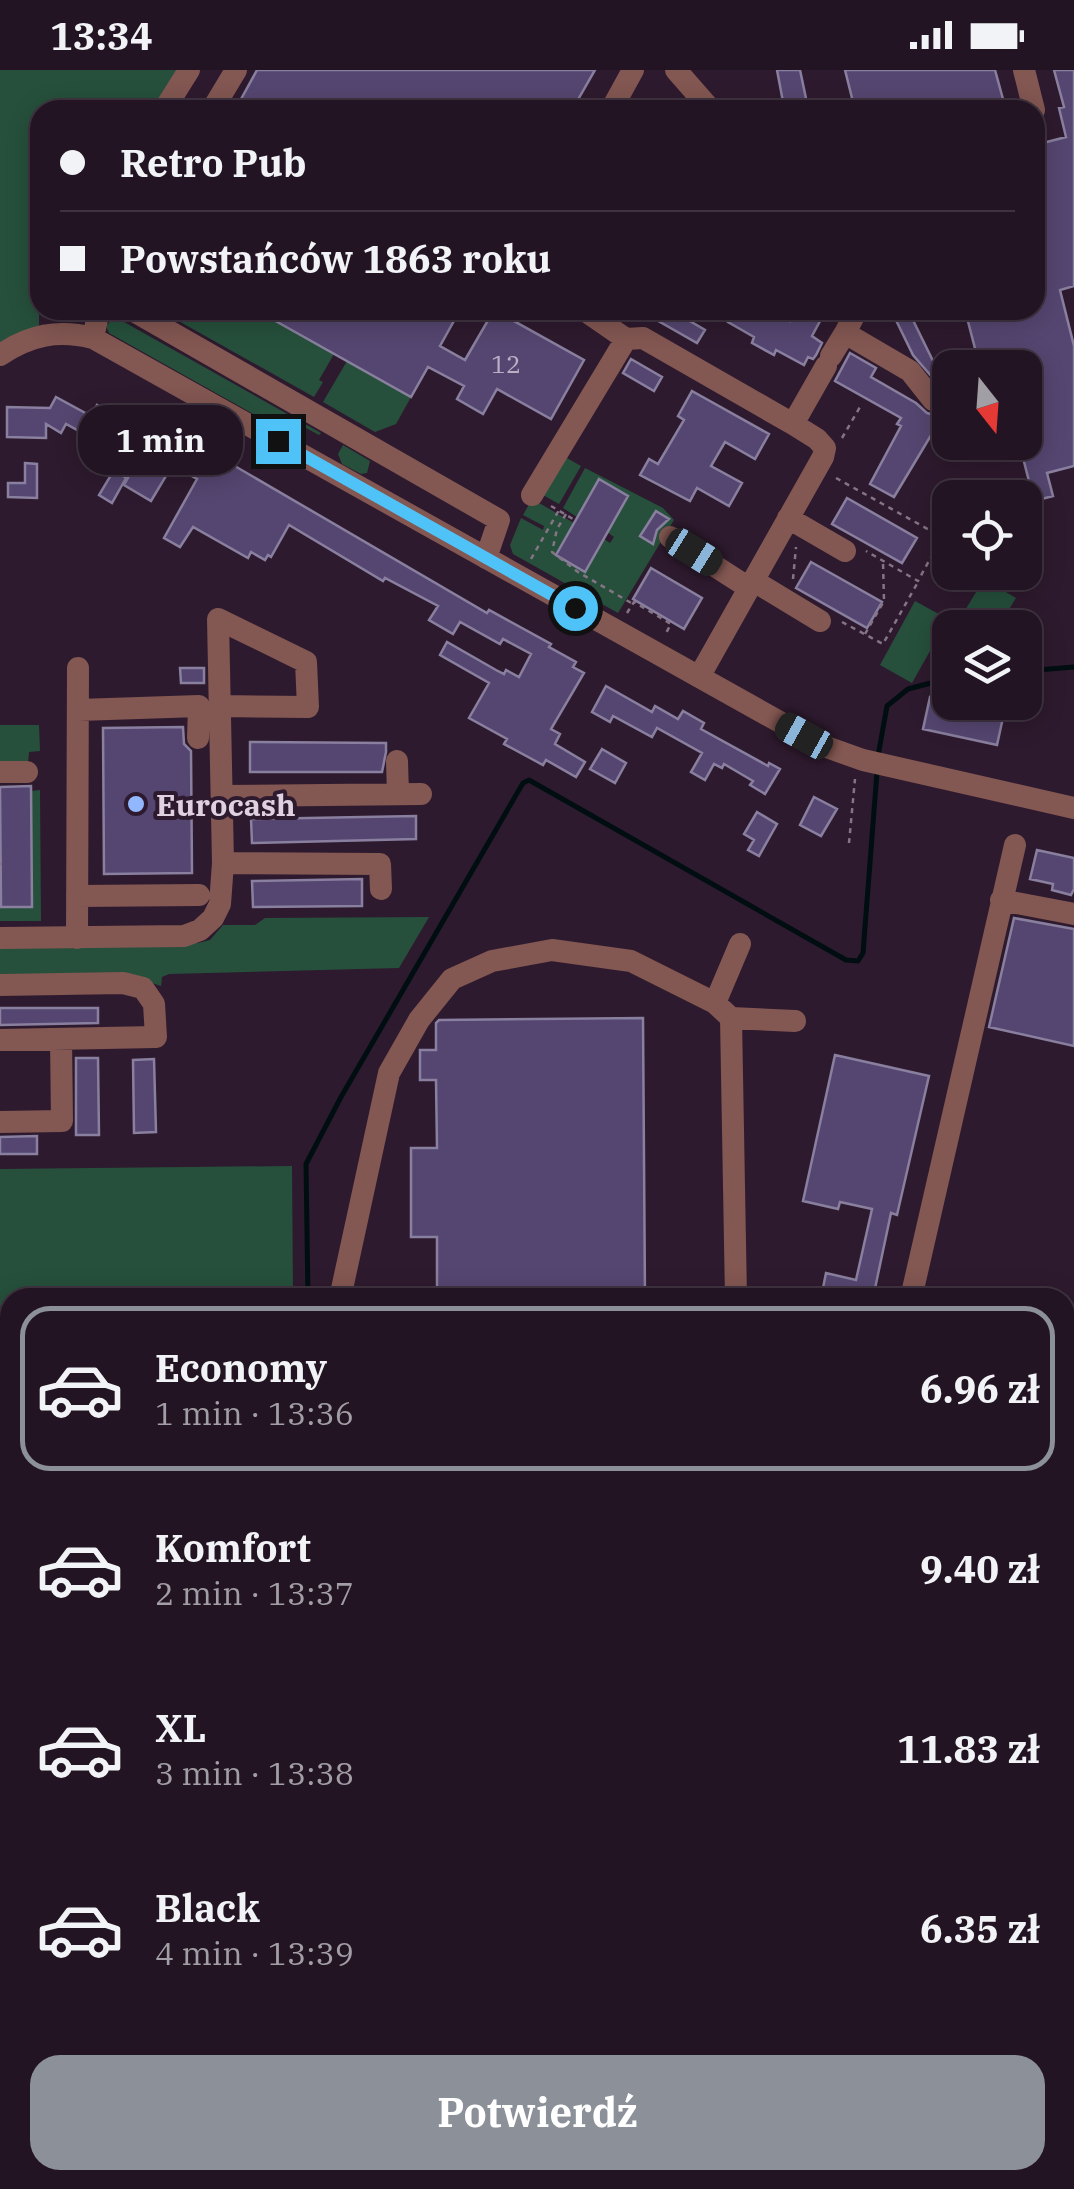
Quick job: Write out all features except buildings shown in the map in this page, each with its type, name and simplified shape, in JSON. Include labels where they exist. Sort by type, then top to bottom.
[{"type":"street","points":[[170,100],[189,70]]},
{"type":"street","points":[[218,100],[236,70]]},
{"type":"street","points":[[616,100],[633,70]]},
{"type":"street","points":[[676,70],[702,100]]},
{"type":"street","points":[[1024,70],[1032,100]]},
{"type":"street","points":[[92,338],[96,320]]},
{"type":"street","points":[[149,320],[499,520],[486,558]]},
{"type":"street","points":[[612,320],[626,338]]},
{"type":"street","points":[[793,424],[852,320]]},
{"type":"street","points":[[0,355],[52,322],[92,338],[821,745],[860,759],[1074,808]]},
{"type":"street","points":[[845,334],[910,371],[932,399]]},
{"type":"street","points":[[626,338],[643,338],[793,424],[817,439],[824,460],[699,678]]},
{"type":"street","points":[[532,495],[626,338]]},
{"type":"street","points":[[788,518],[849,548]]},
{"type":"street","points":[[670,537],[752,584],[828,620]]},
{"type":"street","points":[[0,938],[184,936],[200,930],[213,918],[220,904],[223,863],[218,618],[306,662],[308,707],[221,706]]},
{"type":"street","points":[[77,938],[78,668]]},
{"type":"street","points":[[78,710],[199,706],[198,738]]},
{"type":"street","points":[[222,796],[409,794],[397,761]]},
{"type":"street","points":[[0,772],[27,772]]},
{"type":"street","points":[[913,1288],[1015,844]]},
{"type":"street","points":[[223,863],[380,864],[381,890]]},
{"type":"street","points":[[76,896],[199,895]]},
{"type":"street","points":[[1001,900],[1074,914]]},
{"type":"street","points":[[736,1288],[723,1010],[740,944]]},
{"type":"street","points":[[342,1288],[390,1074],[420,1020],[452,979],[492,961],[552,950],[631,962],[723,1010],[795,1021]]},
{"type":"street","points":[[0,985],[122,983],[143,988],[154,1004],[156,1038],[0,1040]]},
{"type":"street","points":[[0,1122],[62,1121],[61,1039]]},
{"type":"path","points":[[828,620],[883,644],[942,537],[824,460],[838,444],[860,406],[857,405]]},
{"type":"path","points":[[528,565],[559,510]]},
{"type":"path","points":[[566,514],[557,529],[552,552],[578,572],[671,624],[662,641]]},
{"type":"path","points":[[793,578],[796,543]]},
{"type":"path","points":[[849,548],[918,581]]},
{"type":"path","points":[[865,634],[884,601],[882,561]]},
{"type":"path","points":[[624,619],[633,604]]},
{"type":"path","points":[[850,843],[860,759]]},
{"type":"green space","points":[[0,70],[177,70],[158,100],[30,100],[30,320],[39,320],[39,326],[0,342]]},
{"type":"green space","points":[[111,320],[121,320],[321,433],[306,428],[303,434],[291,435],[109,333],[106,326]]},
{"type":"green space","points":[[177,320],[274,320],[334,354],[314,397]]},
{"type":"green space","points":[[347,361],[411,397],[396,424],[375,432],[323,402]]},
{"type":"green space","points":[[343,445],[370,461],[367,473],[342,464],[338,454]]},
{"type":"green space","points":[[558,453],[581,466],[559,504],[536,491]]},
{"type":"green space","points":[[585,468],[663,508],[674,520],[618,613],[513,554],[510,545],[521,518],[543,530],[544,526],[523,515],[532,499],[574,523],[556,555],[585,571],[604,539],[610,543],[614,537],[607,532],[628,496],[599,480],[577,517],[563,508]]},
{"type":"green space","points":[[977,590],[1003,590],[1016,598],[1009,610],[965,610]]},
{"type":"green space","points":[[915,601],[932,610],[932,647],[912,683],[880,665]]},
{"type":"green space","points":[[0,725],[39,725],[40,751],[29,752],[28,764],[0,763]]},
{"type":"green space","points":[[40,790],[41,921],[0,921],[0,907],[32,906],[31,791]]},
{"type":"green space","points":[[429,917],[399,968],[169,974],[162,977],[161,986],[137,978],[0,979],[0,946],[198,943],[210,940],[223,925],[255,925],[265,918]]},
{"type":"green space","points":[[292,1166],[293,1288],[0,1288],[0,1169]]},
{"type":"waterway","points":[[1042,670],[1074,667]]},
{"type":"waterway","points":[[878,756],[887,706],[908,689],[932,683]]},
{"type":"waterway","points":[[308,1288],[306,1164],[523,783],[529,780],[846,960],[858,961],[863,953],[877,772]]},
{"type":"place","name":"Eurocash","points":[[136,804]]},
{"type":"route","points":[[278,441],[575,608]]}]
